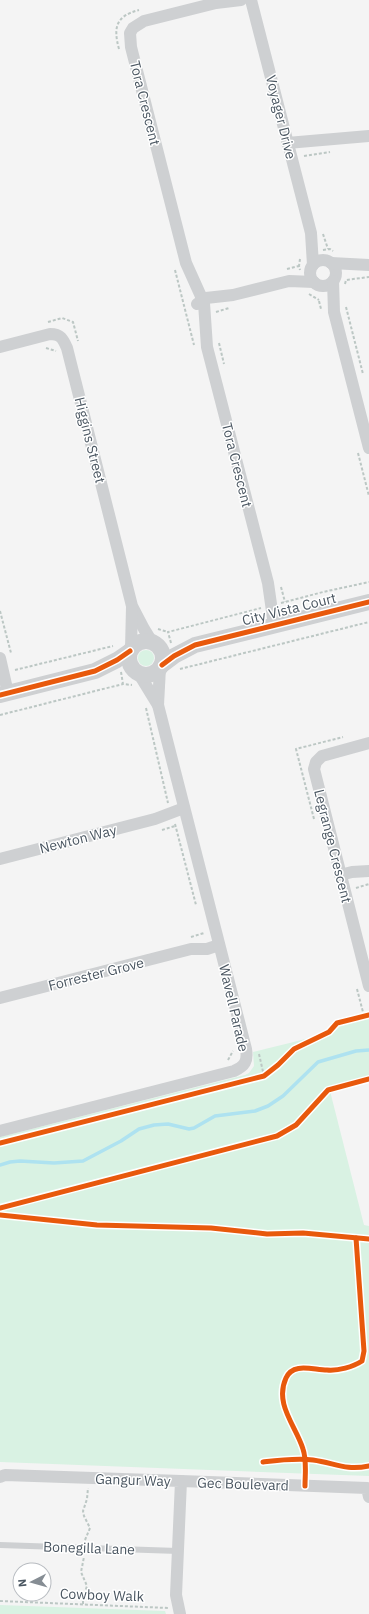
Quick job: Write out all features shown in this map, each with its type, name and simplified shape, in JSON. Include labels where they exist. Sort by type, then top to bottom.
[{"type":"street","name":"Tora Crescent","points":[[241,0],[220,1],[144,21],[135,25],[130,33],[131,47],[186,263],[186,280],[201,303],[199,330],[207,347],[268,583],[277,604],[278,624]]},
{"type":"street","name":"Voyager Drive","points":[[252,0],[311,234],[312,266]]},
{"type":"street","points":[[289,147],[300,141],[369,136]]},
{"type":"street","name":"Voyager Drive","points":[[311,234],[329,258]]},
{"type":"street","points":[[329,258],[335,269],[334,312],[369,448]]},
{"type":"street","points":[[201,303],[214,304],[233,295],[289,281],[319,260],[329,258],[366,266]]},
{"type":"street","points":[[312,266],[310,276],[334,312]]},
{"type":"street","points":[[289,281],[327,285],[334,279],[366,266]]},
{"type":"street","name":"Higgins Street","points":[[0,346],[44,335],[54,334],[62,338],[67,348],[132,606],[144,629],[154,642]]},
{"type":"street","name":"City Vista Court","points":[[196,645],[369,602]]},
{"type":"street","name":"Higgins Street","points":[[126,648],[132,606]]},
{"type":"street","points":[[95,671],[126,648],[143,641],[196,645]]},
{"type":"street","points":[[154,642],[162,651],[163,655],[161,667]]},
{"type":"street","points":[[6,657],[9,672],[4,694],[95,671],[150,675],[174,656],[196,645]]},
{"type":"street","points":[[126,648],[129,662],[138,673]]},
{"type":"street","name":"Wavell Parade","points":[[158,705],[161,667]]},
{"type":"street","name":"Wavell Parade","points":[[0,1131],[226,1073],[244,1066],[246,1049],[158,705],[138,673]]},
{"type":"street","name":"Legrange Crescent","points":[[369,743],[327,754],[319,758],[315,765],[316,779],[348,881],[369,985]]},
{"type":"street","name":"Newton Way","points":[[0,858],[155,819],[173,818],[185,811]]},
{"type":"street","points":[[348,881],[352,872],[369,872]]},
{"type":"street","name":"Forrester Grove","points":[[0,998],[191,949],[207,949],[218,942]]},
{"type":"street","name":"Gangur Way","points":[[0,1477],[5,1475],[181,1482],[176,1595],[180,1611]]},
{"type":"street","name":"Gec Boulevard","points":[[181,1482],[368,1491]]},
{"type":"lane","name":"Bonegilla Lane","points":[[0,1545],[178,1551]]},
{"type":"path","points":[[305,162],[303,155],[333,152]]},
{"type":"path","points":[[322,228],[329,258]]},
{"type":"path","points":[[344,287],[346,280],[369,277]]},
{"type":"path","points":[[345,302],[363,375]]},
{"type":"path","points":[[216,313],[231,308]]},
{"type":"path","points":[[219,341],[225,364]]},
{"type":"path","points":[[41,349],[48,347],[55,352],[67,348]]},
{"type":"path","points":[[281,587],[285,602]]},
{"type":"path","points":[[0,611],[6,657]]},
{"type":"path","points":[[9,672],[126,648]]},
{"type":"path","points":[[9,672],[13,663]]},
{"type":"path","points":[[0,715],[123,684]]},
{"type":"path","points":[[306,746],[348,736]]},
{"type":"path","points":[[348,881],[369,884]]},
{"type":"path","points":[[348,881],[358,895]]},
{"type":"path","points":[[357,1018],[366,1016],[357,988],[369,985]]},
{"type":"path","points":[[257,1078],[264,1076],[269,1072]]},
{"type":"green space","points":[[146,650],[152,652],[154,658],[152,664],[146,666],[140,664],[138,658],[140,652]]},
{"type":"green space","points":[[369,1017],[369,1077],[329,1087],[364,1225],[369,1226],[369,1476],[0,1462],[0,1137],[245,1075],[249,1073],[254,1066],[253,1052],[330,1033],[338,1025]]},
{"type":"green space","points":[[0,1605],[165,1611],[166,1614],[0,1614]]},
{"type":"waterway","points":[[0,1165],[20,1161],[54,1163],[83,1161],[121,1141],[139,1129],[154,1125],[168,1124],[189,1129],[194,1128],[215,1116],[255,1111],[268,1106],[283,1096],[318,1062],[356,1051],[369,1050]]},
{"type":"cycle path","points":[[162,665],[174,656],[195,645],[369,602]]},
{"type":"cycle path","points":[[0,695],[95,671],[117,660],[130,651]]},
{"type":"cycle path","points":[[0,1143],[264,1076],[294,1049],[329,1032],[337,1023],[369,1015]]},
{"type":"cycle path","points":[[0,1208],[277,1136],[296,1125],[328,1090],[369,1079]]},
{"type":"cycle path","points":[[0,1215],[97,1225],[211,1228],[267,1234],[303,1233],[369,1239]]},
{"type":"cycle path","points":[[305,1486],[304,1454],[300,1440],[284,1406],[283,1388],[289,1373],[298,1368],[336,1370],[350,1367],[362,1361],[364,1351],[356,1238]]},
{"type":"cycle path","points":[[263,1462],[300,1459],[321,1461],[353,1468],[369,1466]]}]
